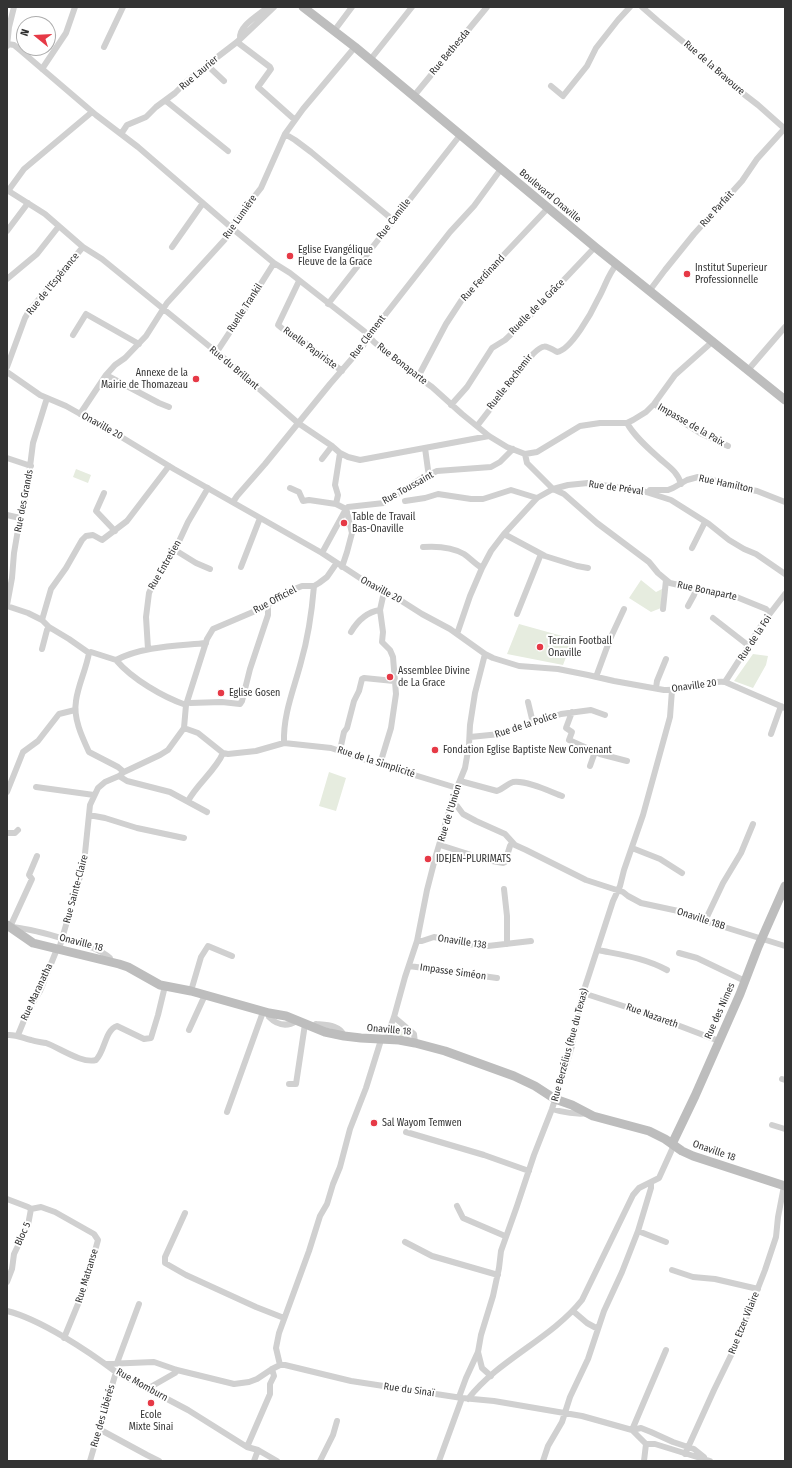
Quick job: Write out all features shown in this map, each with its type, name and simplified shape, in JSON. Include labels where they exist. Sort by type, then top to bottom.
[{"type":"street","points":[[7,42],[8,27],[14,7]]},
{"type":"street","points":[[42,69],[66,33],[75,7]]},
{"type":"street","points":[[104,48],[123,7]]},
{"type":"street","points":[[268,7],[241,30],[239,41],[270,67],[271,70],[258,87],[295,120]]},
{"type":"street","name":"Rue Laurier","points":[[121,134],[127,125],[146,116],[166,101],[207,65],[239,41],[274,7]]},
{"type":"street","name":"Boulevard Onaville","points":[[303,7],[355,47],[595,247],[785,400]]},
{"type":"street","points":[[334,31],[352,7]]},
{"type":"street","points":[[370,60],[412,7]]},
{"type":"street","name":"Rue Bethesda","points":[[413,96],[487,7]]},
{"type":"street","points":[[551,86],[563,96],[588,66],[596,48],[630,7]]},
{"type":"street","name":"Rue de la Bravoure","points":[[642,7],[785,128]]},
{"type":"street","name":"Rue Bonaparte","points":[[7,42],[20,50],[92,112],[121,134],[274,263],[364,331],[374,342],[477,426],[490,436],[513,449],[526,454],[527,463],[553,489],[564,494],[597,522],[649,562],[666,580],[675,585],[734,596],[766,609],[770,613]]},
{"type":"street","name":"Rue Lumière","points":[[80,414],[106,375],[139,344],[178,291],[228,236],[233,229],[235,221],[261,188],[285,134],[355,47]]},
{"type":"street","points":[[207,65],[224,81]]},
{"type":"street","points":[[166,101],[228,151]]},
{"type":"street","points":[[8,191],[28,164],[92,112]]},
{"type":"street","name":"Rue Parfait","points":[[650,290],[694,234],[751,171],[753,165],[785,128]]},
{"type":"street","points":[[285,134],[301,144],[393,220]]},
{"type":"street","name":"Rue Camille","points":[[328,304],[461,134]]},
{"type":"street","name":"Rue Clement","points":[[233,502],[370,337],[378,324],[450,232],[474,206],[501,169]]},
{"type":"street","name":"Rue du Brillant","points":[[8,191],[45,214],[83,247],[102,259],[164,309],[298,422],[340,453],[360,460],[490,436]]},
{"type":"street","points":[[7,231],[28,203]]},
{"type":"street","points":[[172,247],[203,203]]},
{"type":"street","name":"Rue Ferdinand","points":[[418,377],[446,324],[463,298],[548,208]]},
{"type":"street","points":[[7,279],[37,254],[59,226]]},
{"type":"street","name":"Rue de l'Espérance","points":[[7,367],[25,318],[83,247]]},
{"type":"street","name":"Ruelle de la Grâce","points":[[452,405],[467,387],[492,348],[505,340],[595,247]]},
{"type":"street","name":"Ruelle Trankil","points":[[216,353],[274,263]]},
{"type":"street","name":"Ruelle Rochemir","points":[[477,426],[539,347],[544,346],[557,352],[564,350],[585,322],[599,299],[611,271],[617,264]]},
{"type":"street","name":"Ruelle Papiriste","points":[[299,281],[278,325],[310,346],[342,371]]},
{"type":"street","points":[[73,334],[86,314],[139,344]]},
{"type":"street","points":[[748,370],[785,327]]},
{"type":"street","points":[[526,454],[537,452],[580,426],[600,423],[627,423],[646,412],[654,404],[675,375],[712,342]]},
{"type":"street","name":"Onaville 20","points":[[7,372],[47,398],[66,406],[322,553],[339,566],[457,634],[493,658],[520,666],[558,669],[627,684],[672,690],[716,682],[725,682],[783,707]]},
{"type":"street","points":[[106,375],[169,407]]},
{"type":"street","name":"Rue des Grands","points":[[7,606],[20,518],[27,490],[34,443],[47,398]]},
{"type":"street","name":"Impasse de la Paix","points":[[654,404],[700,433],[728,446]]},
{"type":"street","points":[[627,423],[635,434],[658,457],[674,470],[681,484]]},
{"type":"street","points":[[322,459],[332,446]]},
{"type":"street","points":[[425,448],[429,474]]},
{"type":"street","name":"Rue Toussaint","points":[[346,510],[353,506],[384,503],[429,474],[446,470],[491,467],[500,462],[513,449]]},
{"type":"street","points":[[336,504],[338,495],[335,485],[340,453]]},
{"type":"street","points":[[7,458],[31,466]]},
{"type":"street","points":[[42,620],[48,595],[51,589],[66,568],[82,540],[86,536],[93,535],[102,540],[127,521],[169,466]]},
{"type":"street","name":"Rue Hamilton","points":[[644,491],[646,489],[670,489],[693,478],[704,478],[757,491],[785,502]]},
{"type":"street","name":"Rue de Préval","points":[[457,634],[470,596],[482,568],[504,534],[537,498],[553,489],[568,485],[588,484],[644,491],[669,499],[705,522],[729,540],[756,554],[785,574]]},
{"type":"street","name":"Rue Entretien","points":[[148,650],[146,617],[149,593],[154,582],[175,550],[188,522],[208,488]]},
{"type":"street","points":[[290,488],[300,492],[303,501],[309,500],[336,504],[346,510],[352,533],[347,552],[339,566]]},
{"type":"street","points":[[669,499],[670,489]]},
{"type":"street","points":[[405,501],[426,498],[438,494],[471,499],[483,499],[511,490],[537,498]]},
{"type":"street","points":[[104,493],[96,511],[115,530]]},
{"type":"street","points":[[322,553],[346,510]]},
{"type":"street","points":[[7,515],[20,518]]},
{"type":"street","points":[[241,567],[260,518]]},
{"type":"street","points":[[692,548],[705,522]]},
{"type":"street","points":[[504,534],[541,554],[588,568]]},
{"type":"street","points":[[424,547],[438,546],[455,550],[465,555],[482,568]]},
{"type":"street","points":[[175,550],[196,563],[210,569]]},
{"type":"street","points":[[516,614],[541,554]]},
{"type":"street","name":"Rue Officiel","points":[[206,643],[213,629],[267,606],[278,598],[297,588],[302,586],[314,586],[339,566]]},
{"type":"street","points":[[663,609],[666,580]]},
{"type":"street","points":[[284,743],[287,712],[303,656],[314,586]]},
{"type":"street","points":[[688,606],[696,589]]},
{"type":"street","points":[[380,764],[391,728],[396,694],[393,657],[390,650],[382,642],[383,632],[380,610],[384,592]]},
{"type":"street","name":"Rue de la Foi","points":[[725,682],[770,613],[785,594]]},
{"type":"street","points":[[7,606],[28,613],[42,620],[49,627],[89,653],[91,652],[116,660],[137,679],[173,700],[186,704],[222,702],[240,704],[268,615],[267,606]]},
{"type":"street","points":[[596,677],[610,639],[624,609]]},
{"type":"street","points":[[351,632],[357,622],[371,612],[380,610]]},
{"type":"street","points":[[713,618],[749,646]]},
{"type":"street","points":[[42,649],[49,627]]},
{"type":"street","points":[[116,660],[131,654],[148,650],[206,643],[186,704],[184,728],[198,733],[223,752],[218,762],[188,801]]},
{"type":"street","points":[[89,653],[77,694],[76,710],[78,722],[89,752],[118,767],[127,781],[170,792],[207,812]]},
{"type":"street","name":"Rue de l'Union","points":[[280,1365],[276,1348],[279,1332],[309,1251],[320,1216],[327,1204],[342,1161],[350,1129],[394,1017],[417,941],[427,890],[452,804],[465,768],[475,694],[485,654]]},
{"type":"street","points":[[656,688],[657,681],[666,659]]},
{"type":"street","points":[[340,750],[344,732],[347,728],[354,701],[359,691],[362,679],[394,681]]},
{"type":"street","name":"Rue Berzélius (Rue du Texas)","points":[[439,1461],[463,1398],[466,1378],[478,1352],[481,1335],[498,1275],[501,1251],[505,1236],[518,1206],[529,1171],[552,1110],[572,1046],[583,993],[632,848],[670,717],[672,690]]},
{"type":"street","points":[[528,702],[532,723]]},
{"type":"street","points":[[771,734],[783,707]]},
{"type":"street","points":[[7,792],[23,752],[38,741],[59,714],[76,710]]},
{"type":"street","name":"Rue de la Police","points":[[470,737],[500,734],[561,714],[572,712],[591,710],[605,715]]},
{"type":"street","points":[[572,712],[566,728],[572,732],[569,740],[595,752],[627,761]]},
{"type":"street","name":"Rue Sainte-Claire","points":[[58,949],[84,863],[90,805],[94,795],[101,784],[168,750],[184,728]]},
{"type":"street","name":"Rue de la Simplicité","points":[[223,752],[228,754],[256,751],[284,743],[298,743],[340,750],[457,788]]},
{"type":"street","points":[[590,766],[595,752]]},
{"type":"street","points":[[460,781],[497,791],[501,790],[512,782],[516,782],[529,784],[562,796]]},
{"type":"street","points":[[36,787],[94,795]]},
{"type":"street","name":"Onaville 18B","points":[[452,804],[457,806],[463,814],[506,834],[512,843],[586,880],[618,890],[641,903],[683,912],[705,921],[785,946]]},
{"type":"street","points":[[89,814],[137,828],[184,838]]},
{"type":"street","points":[[705,921],[720,888],[741,853],[753,824]]},
{"type":"street","points":[[7,833],[15,833],[18,830]]},
{"type":"street","points":[[440,845],[487,860],[503,863],[505,862],[512,843]]},
{"type":"street","points":[[632,848],[660,859],[682,873]]},
{"type":"street","points":[[37,856],[29,875],[32,879],[8,926],[27,928],[62,939],[88,945],[110,958],[110,961]]},
{"type":"street","name":"Rue des Nimes","points":[[673,1145],[746,982],[762,938],[785,886]]},
{"type":"street","points":[[504,888],[507,916],[507,944]]},
{"type":"street","name":"Onaville 18","points":[[8,926],[33,943],[110,961],[128,967],[160,985],[191,991],[266,1012],[286,1016],[325,1032],[344,1036],[399,1040],[442,1050],[504,1071],[535,1086],[555,1099],[572,1104],[587,1113],[650,1130],[666,1139],[682,1151],[693,1156],[784,1186]]},
{"type":"street","name":"Onaville 138","points":[[417,941],[422,942],[434,937],[478,946],[497,946],[531,941]]},
{"type":"street","points":[[191,991],[201,957],[208,946],[232,956]]},
{"type":"street","name":"Rue Maranatha","points":[[18,1035],[27,1013],[40,991],[58,949]]},
{"type":"street","points":[[598,950],[633,956],[667,970]]},
{"type":"street","points":[[679,953],[697,958],[746,982]]},
{"type":"street","name":"Impasse Siméon","points":[[409,966],[497,978]]},
{"type":"street","points":[[7,1035],[18,1035],[30,1040],[46,1043],[83,1059],[92,1061],[96,1060],[102,1052],[109,1030],[116,1026],[144,1039],[151,1038],[165,986]]},
{"type":"street","name":"Rue Nazareth","points":[[583,993],[651,1015],[719,1041]]},
{"type":"street","points":[[188,1030],[205,995]]},
{"type":"street","points":[[227,1112],[266,1012]]},
{"type":"street","points":[[394,1017],[414,1034],[415,1043]]},
{"type":"street","points":[[289,1084],[296,1084],[301,1022]]},
{"type":"street","points":[[316,1024],[328,1025],[340,1029],[344,1036]]},
{"type":"street","points":[[552,1110],[571,1112],[580,1115],[587,1113]]},
{"type":"street","points":[[772,1125],[785,1129]]},
{"type":"street","points":[[406,1132],[484,1155],[529,1171]]},
{"type":"street","points":[[463,1398],[573,1311],[585,1295],[633,1195],[639,1188],[659,1178],[673,1145]]},
{"type":"street","points":[[542,1461],[548,1446],[566,1413],[570,1397],[588,1359],[598,1328],[638,1231],[651,1188],[651,1182]]},
{"type":"street","name":"Rue Etzer Vilaire","points":[[688,1454],[688,1446],[735,1347],[758,1289],[776,1236],[784,1186]]},
{"type":"street","points":[[7,1200],[31,1209]]},
{"type":"street","points":[[458,1206],[462,1218],[505,1236]]},
{"type":"street","name":"Rue Matranse","points":[[31,1209],[41,1207],[55,1212],[94,1234],[98,1240],[85,1287],[64,1338]]},
{"type":"street","name":"Bloc 5","points":[[7,1282],[12,1269],[14,1254],[28,1225],[31,1209]]},
{"type":"street","points":[[185,1213],[165,1257],[165,1263],[174,1269],[256,1307],[284,1318]]},
{"type":"street","points":[[638,1231],[666,1242]]},
{"type":"street","points":[[405,1242],[432,1256],[498,1275]]},
{"type":"street","points":[[672,1270],[693,1277],[715,1279],[758,1289]]},
{"type":"street","points":[[117,1363],[139,1304]]},
{"type":"street","name":"Rue Momburn","points":[[7,1311],[32,1320],[64,1338],[106,1364],[116,1372],[188,1410],[247,1447],[258,1450],[277,1461]]},
{"type":"street","points":[[573,1311],[587,1323],[598,1328]]},
{"type":"street","points":[[632,1430],[666,1350]]},
{"type":"street","points":[[478,1352],[482,1368],[491,1376]]},
{"type":"street","points":[[106,1364],[154,1362],[176,1370],[234,1384],[245,1383],[257,1379],[280,1365]]},
{"type":"street","name":"Rue du Sinaï","points":[[280,1365],[293,1366],[351,1381],[463,1398],[494,1401],[582,1416],[632,1430],[646,1444]]},
{"type":"street","points":[[247,1447],[270,1394],[270,1384],[274,1376],[272,1369]]},
{"type":"street","points":[[147,1389],[175,1373],[176,1370]]},
{"type":"street","name":"Rue des Libérés","points":[[90,1461],[116,1372]]},
{"type":"street","points":[[320,1461],[333,1435],[337,1421]]},
{"type":"street","points":[[632,1430],[641,1428],[673,1442],[688,1446],[701,1453],[704,1460]]},
{"type":"street","points":[[100,1430],[146,1456],[159,1461]]},
{"type":"street","points":[[644,1461],[646,1444],[655,1444],[704,1460]]},
{"type":"street","points":[[254,1461],[258,1450]]},
{"type":"street","points":[[688,1454],[691,1459],[696,1461]]},
{"type":"shaded area","points":[[76,469],[91,475],[88,483],[73,477]]},
{"type":"shaded area","points":[[641,580],[656,592],[662,589],[661,608],[651,612],[629,598]]},
{"type":"shaded area","name":"Terrain Football Onaville","points":[[519,624],[573,639],[563,665],[507,654]]},
{"type":"shaded area","points":[[753,654],[768,656],[766,665],[753,688],[734,681]]},
{"type":"shaded area","points":[[329,772],[346,778],[336,811],[319,806]]},
{"type":"shaded area","points":[[396,1024],[410,1037],[392,1035]]},
{"type":"place","name":"Eglise Evangélique Fleuve de la Grace","points":[[290,256]]},
{"type":"place","name":"Institut Superieur Professionnelle","points":[[687,274]]},
{"type":"place","name":"Annexe de la Mairie de Thomazeau","points":[[196,379]]},
{"type":"place","name":"Table de Travail Bas-Onaville","points":[[344,523]]},
{"type":"place","name":"Terrain Football Onaville","points":[[540,647]]},
{"type":"place","name":"Assemblee Divine de La Grace","points":[[390,677]]},
{"type":"place","name":"Eglise Gosen","points":[[221,693]]},
{"type":"place","name":"Fondation Eglise Baptiste New Convenant","points":[[435,750]]},
{"type":"place","name":"IDEJEN-PLURIMATS","points":[[428,859]]},
{"type":"place","name":"Sal Wayom Temwen","points":[[374,1123]]},
{"type":"place","name":"Ecole Mixte Sinai","points":[[151,1403]]}]
